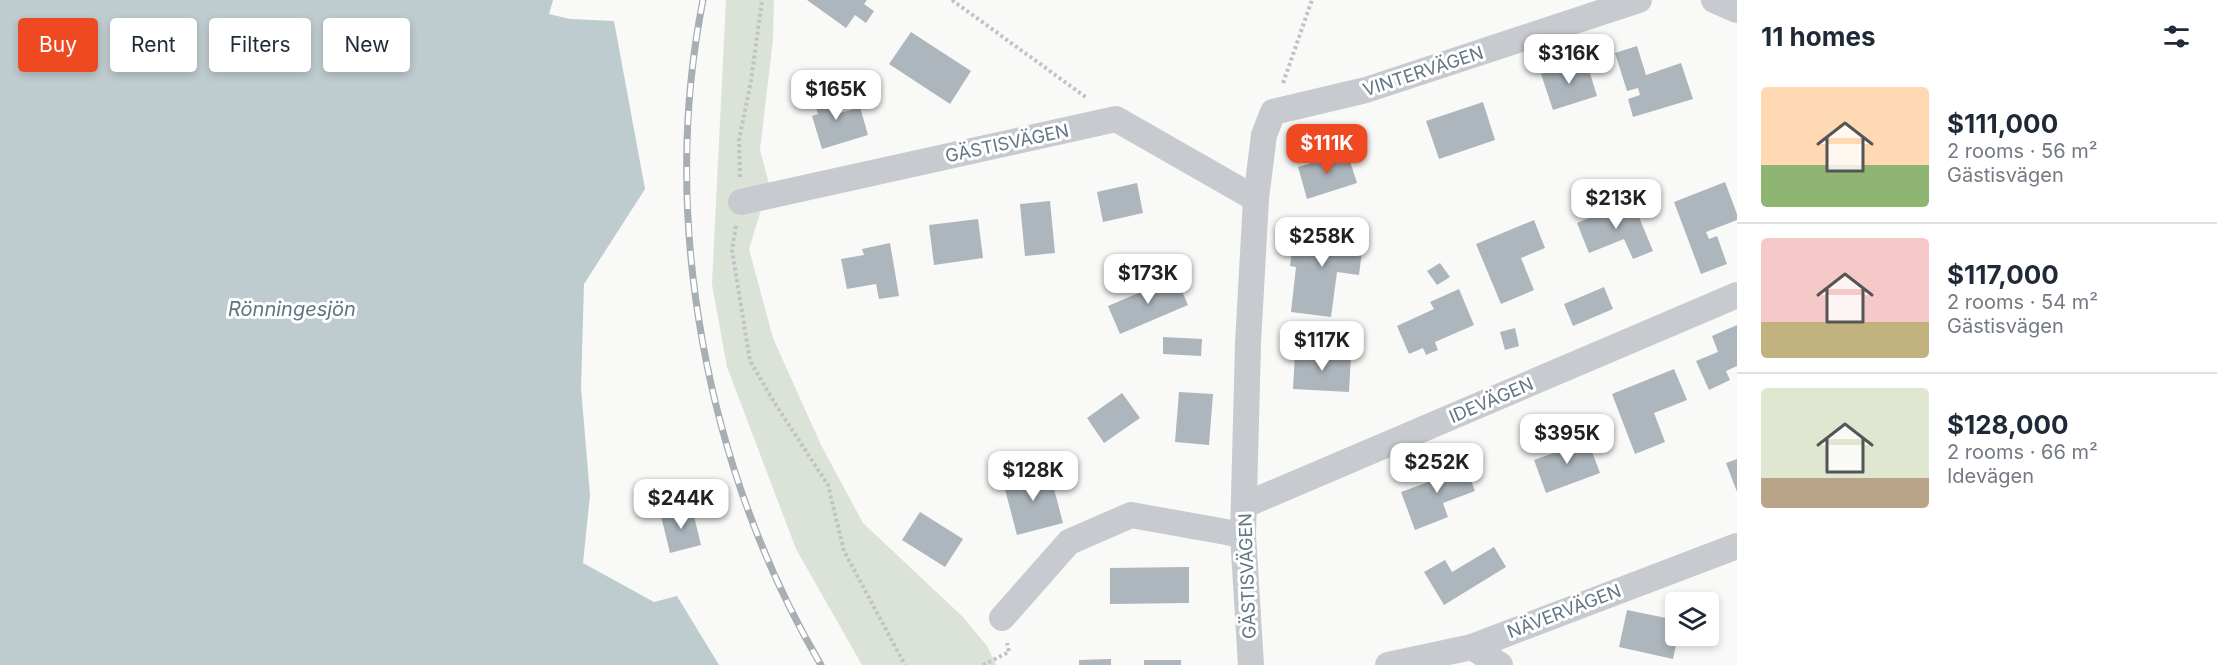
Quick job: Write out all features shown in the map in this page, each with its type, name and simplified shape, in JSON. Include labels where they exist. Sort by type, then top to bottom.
[{"type":"street","name":"VINTERVÄGEN","points":[[1273,112],[1366,90],[1639,0]]},
{"type":"street","points":[[1714,0],[1737,10]]},
{"type":"street","name":"GÄSTISVÄGEN","points":[[1251,665],[1243,535],[1248,344],[1256,199],[1264,135],[1273,112]]},
{"type":"street","name":"GÄSTISVÄGEN","points":[[741,202],[1116,119]]},
{"type":"street","points":[[1116,119],[1256,199]]},
{"type":"street","name":"IDEVÄGEN","points":[[1245,504],[1737,295]]},
{"type":"street","points":[[1002,618],[1069,542],[1131,515],[1243,535]]},
{"type":"street","name":"NÄVERVÄGEN","points":[[1388,665],[1472,647],[1737,546]]},
{"type":"street","points":[[1472,647],[1500,665]]},
{"type":"path","points":[[762,0],[758,37],[739,140],[741,202],[732,250],[750,361],[828,485],[844,551],[905,665]]},
{"type":"path","points":[[952,0],[1116,119]]},
{"type":"path","points":[[1273,112],[1312,0]]},
{"type":"shaded area","points":[[726,0],[774,0],[773,39],[760,150],[769,184],[749,249],[773,338],[821,445],[863,523],[963,617],[987,646],[996,665],[862,665],[796,549],[727,367],[712,284]]},
{"type":"water","name":"Rönningesjön","points":[[0,0],[553,0],[549,14],[570,19],[614,21],[645,189],[584,284],[581,388],[590,495],[583,563],[654,602],[677,596],[719,665],[0,665]]},
{"type":"building","points":[[807,0],[867,0],[864,4],[874,11],[866,23],[855,15],[846,28]]},
{"type":"building","points":[[911,32],[971,71],[950,104],[889,64]]},
{"type":"building","points":[[1637,46],[1646,75],[1681,63],[1693,99],[1633,117],[1628,99],[1640,95],[1638,88],[1627,91],[1615,53]]},
{"type":"building","points":[[1586,60],[1597,96],[1553,110],[1541,74]]},
{"type":"building","points":[[828,86],[837,114],[860,107],[868,135],[822,149],[812,116],[818,114],[811,91]]},
{"type":"building","points":[[1483,102],[1495,140],[1439,159],[1426,121]]},
{"type":"building","points":[[1347,152],[1357,183],[1307,199],[1298,167]]},
{"type":"building","points":[[1725,182],[1737,214],[1737,220],[1706,232],[1709,239],[1717,236],[1727,264],[1701,274],[1674,202]]},
{"type":"building","points":[[1137,183],[1143,213],[1103,222],[1097,192]]},
{"type":"building","points":[[1632,200],[1653,251],[1633,259],[1624,239],[1589,253],[1577,223]]},
{"type":"building","points":[[1050,201],[1055,253],[1025,256],[1020,204]]},
{"type":"building","points":[[978,219],[983,258],[934,265],[929,225]]},
{"type":"building","points":[[1534,220],[1545,248],[1521,258],[1534,290],[1501,304],[1476,244]]},
{"type":"building","points":[[1295,228],[1364,236],[1359,275],[1337,272],[1331,317],[1291,312],[1296,267],[1290,266]]},
{"type":"building","points":[[890,243],[899,296],[879,299],[876,284],[847,289],[841,259],[864,255],[862,249]]},
{"type":"building","points":[[1440,263],[1450,277],[1437,285],[1427,271]]},
{"type":"building","points":[[1176,277],[1188,305],[1120,334],[1108,306]]},
{"type":"building","points":[[1604,287],[1613,309],[1573,326],[1564,304]]},
{"type":"building","points":[[1459,289],[1474,325],[1435,342],[1438,350],[1426,355],[1423,348],[1409,354],[1397,326],[1434,309],[1430,302]]},
{"type":"building","points":[[1737,325],[1737,366],[1726,371],[1730,380],[1709,390],[1696,361],[1718,352],[1712,336]]},
{"type":"building","points":[[1515,328],[1519,346],[1505,350],[1500,332]]},
{"type":"building","points":[[1163,337],[1202,339],[1201,356],[1163,354]]},
{"type":"building","points":[[1295,352],[1351,356],[1349,392],[1293,389]]},
{"type":"building","points":[[1674,369],[1687,400],[1654,413],[1665,442],[1635,454],[1612,394]]},
{"type":"building","points":[[1179,392],[1213,394],[1209,445],[1175,442]]},
{"type":"building","points":[[1122,393],[1140,418],[1104,443],[1087,418]]},
{"type":"building","points":[[1568,431],[1573,446],[1588,441],[1600,473],[1546,493],[1534,460],[1562,450],[1557,435]]},
{"type":"building","points":[[1463,459],[1475,491],[1443,503],[1448,517],[1415,530],[1401,492],[1431,481],[1428,472]]},
{"type":"building","points":[[1737,459],[1737,492],[1726,463]]},
{"type":"building","points":[[1049,470],[1063,523],[1017,535],[1003,482]]},
{"type":"building","points":[[692,508],[701,545],[670,553],[661,516]]},
{"type":"building","points":[[920,512],[963,539],[945,567],[902,540]]},
{"type":"building","points":[[1494,547],[1506,567],[1444,605],[1424,572],[1445,560],[1452,572]]},
{"type":"building","points":[[1189,567],[1189,603],[1110,604],[1110,568]]},
{"type":"building","points":[[1627,610],[1665,618],[1665,646],[1676,646],[1673,659],[1619,647]]},
{"type":"building","points":[[1111,659],[1111,665],[1079,665],[1079,660]]},
{"type":"building","points":[[1144,660],[1181,660],[1181,665],[1144,665]]},
{"type":"railway","points":[[703,0],[691,84],[687,170],[691,257],[703,343],[722,428],[748,511],[781,590],[821,665]]}]
